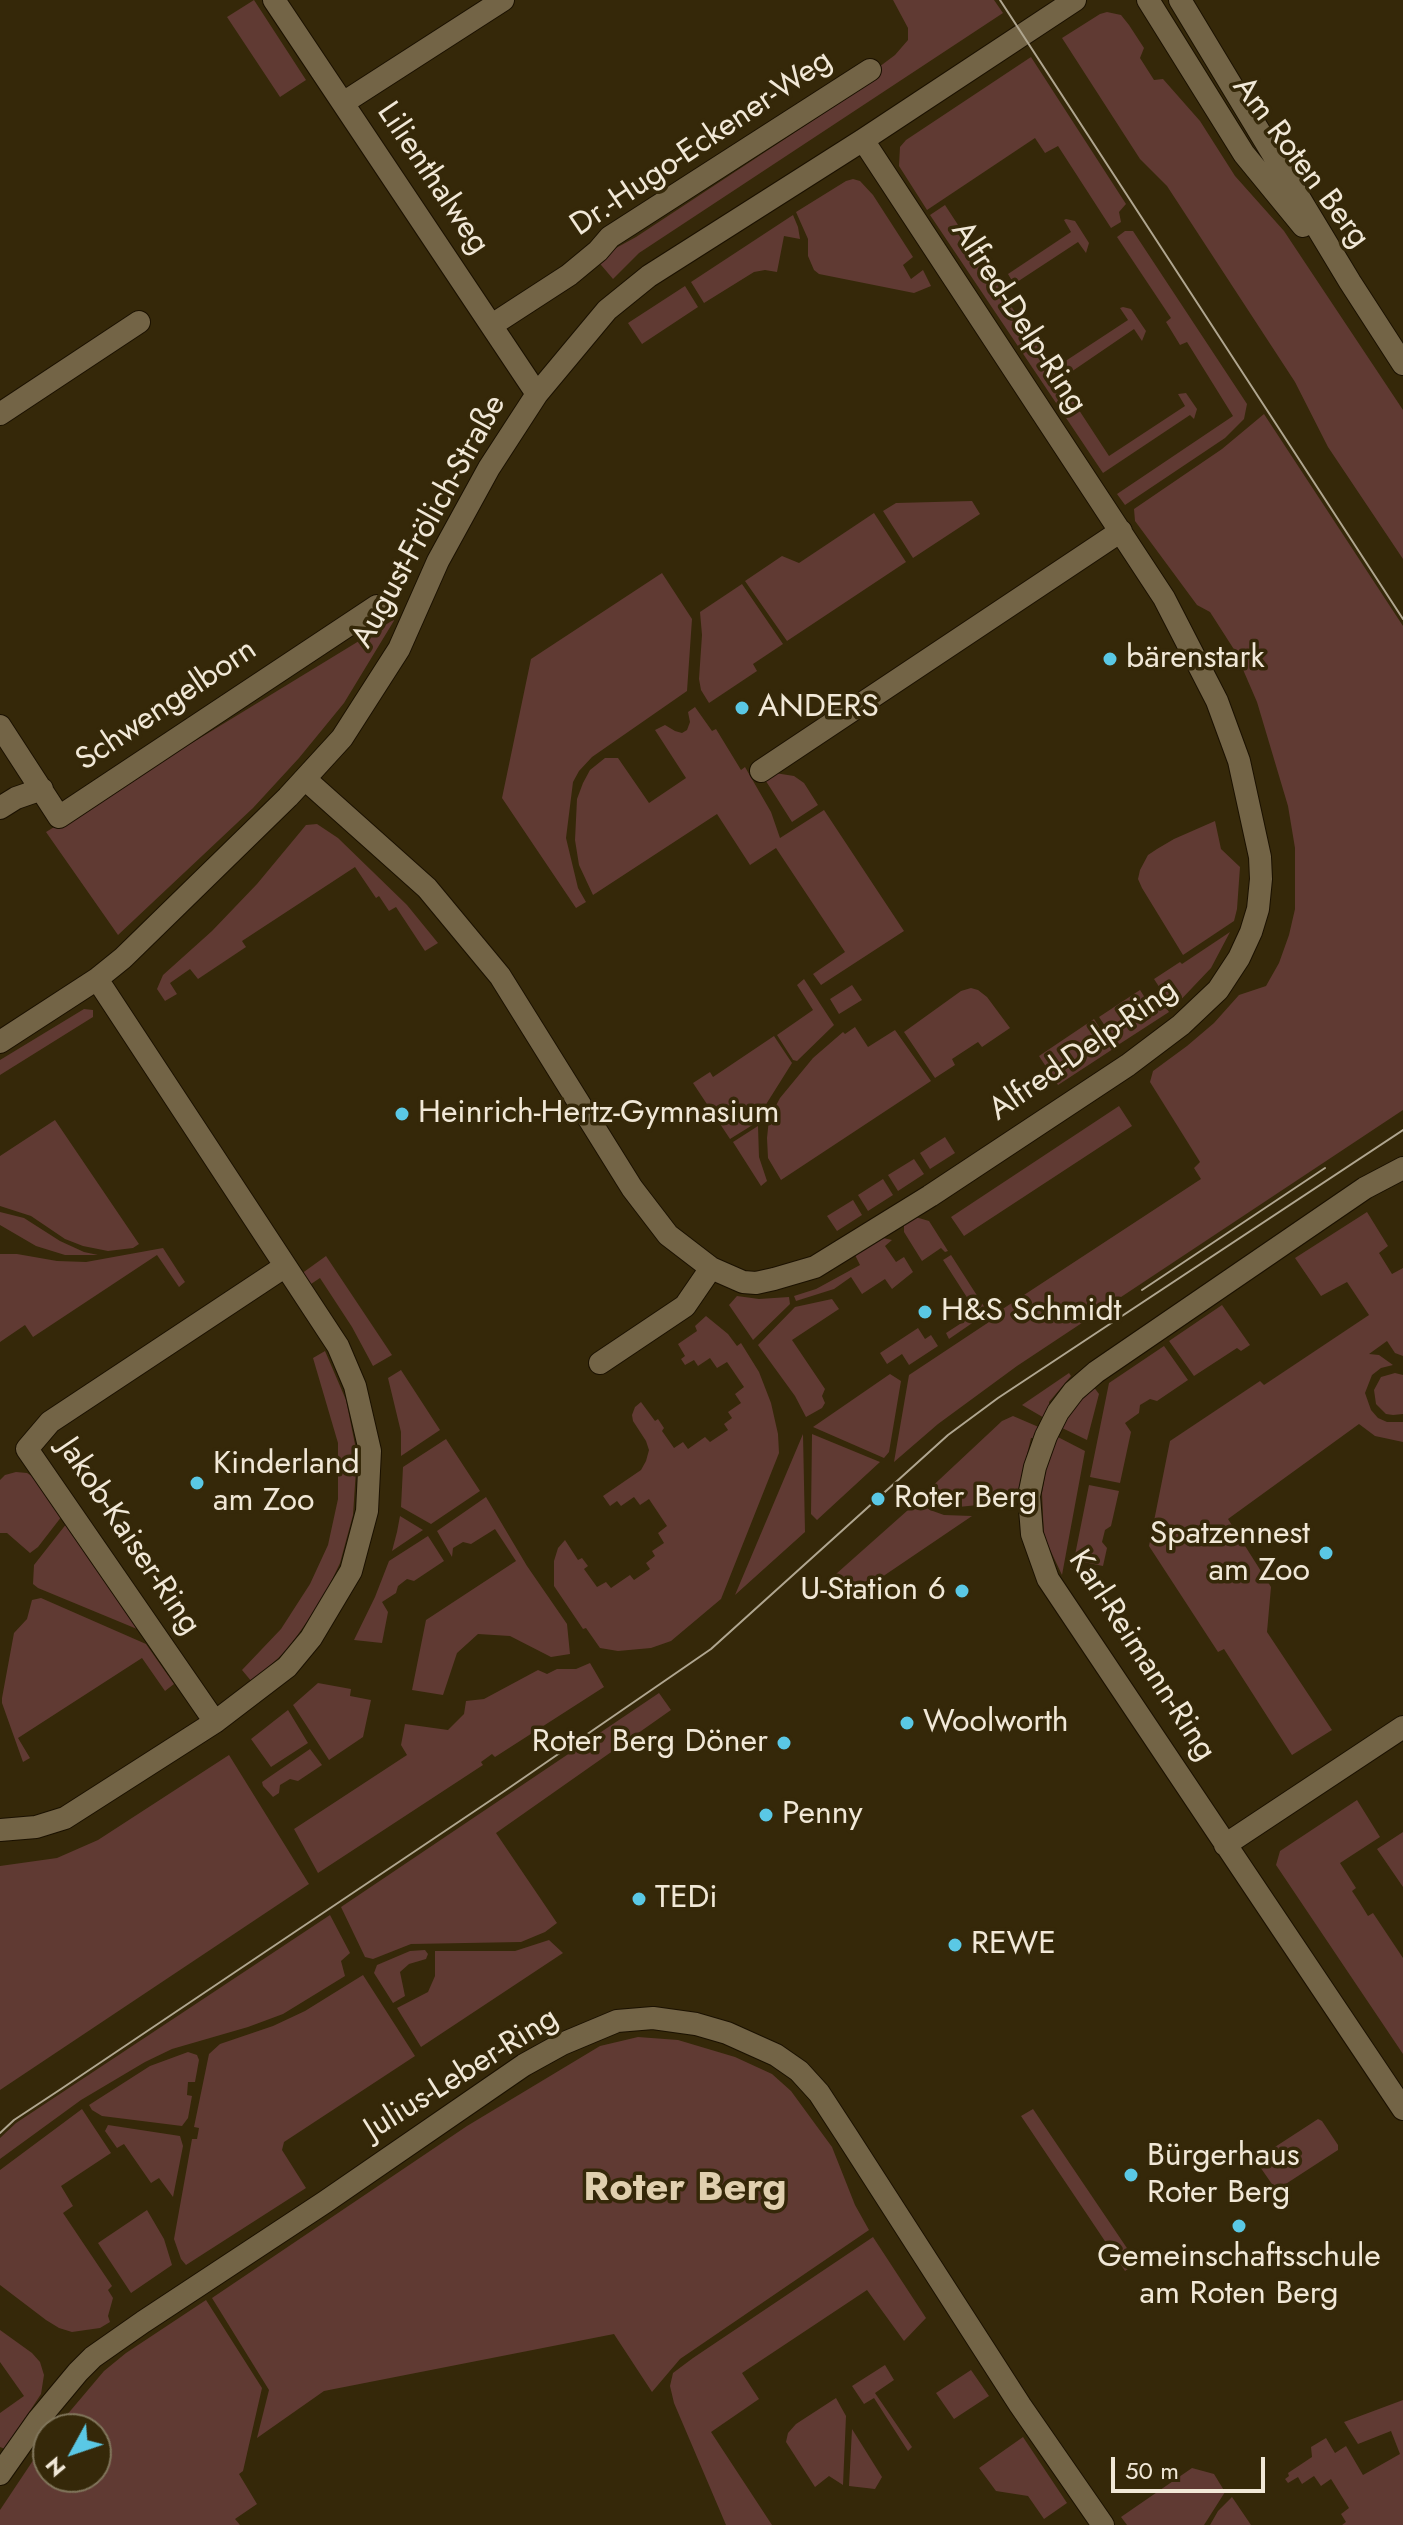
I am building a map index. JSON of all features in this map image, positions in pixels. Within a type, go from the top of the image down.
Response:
[{"type":"street","name":"Lilienthalweg","points":[[274,0],[537,394]]},
{"type":"street","points":[[343,103],[503,0]]},
{"type":"street","name":"August-Frölich-Straße","points":[[0,1042],[97,979],[123,958],[305,779],[342,738],[399,649],[445,548],[489,468],[537,394],[607,310],[649,276],[1075,0]]},
{"type":"street","name":"Am Roten Berg","points":[[1148,0],[1244,154],[1350,282]]},
{"type":"street","name":"Am Roten Berg","points":[[1180,0],[1403,364]]},
{"type":"street","name":"Dr.-Hugo-Eckener-Weg","points":[[492,325],[569,275],[610,237],[870,70]]},
{"type":"street","name":"Alfred-Delp-Ring","points":[[305,779],[427,888],[462,929],[500,976],[632,1188],[668,1235],[729,1278],[756,1283],[815,1267],[930,1196],[1128,1065],[1181,1025],[1218,990],[1239,958],[1251,932],[1258,909],[1260,857],[1239,761],[1217,701],[1164,598],[863,140]]},
{"type":"street","points":[[0,414],[139,322]]},
{"type":"street","points":[[761,771],[1121,531]]},
{"type":"street","name":"Schwengelborn","points":[[0,808],[16,798],[42,789],[59,817],[377,606]]},
{"type":"street","points":[[0,726],[42,789]]},
{"type":"street","points":[[0,1830],[36,1827],[65,1818],[215,1722],[287,1667],[311,1638],[351,1571],[367,1511],[370,1451],[355,1386],[338,1346],[97,979]]},
{"type":"street","name":"Karl-Reimann-Ring","points":[[1403,1168],[1365,1188],[1096,1372],[1074,1391],[1058,1412],[1046,1436],[1029,1496],[1032,1534],[1048,1579],[1403,2109]]},
{"type":"street","name":"Jakob-Kaiser-Ring","points":[[215,1722],[27,1449],[50,1422],[284,1267]]},
{"type":"street","points":[[600,1363],[685,1306],[711,1268]]},
{"type":"street","points":[[1225,1845],[1403,1727]]},
{"type":"street","name":"Julius-Leber-Ring","points":[[0,2474],[38,2420],[78,2372],[93,2357],[143,2322],[524,2065],[562,2044],[617,2021],[653,2018],[696,2024],[751,2042],[799,2071],[819,2093],[1020,2405],[1103,2525]]},
{"type":"shaded area","points":[[254,0],[306,80],[280,97],[227,17]]},
{"type":"shaded area","points":[[893,0],[994,0],[1003,13],[639,253],[613,279],[596,259],[636,237],[876,79],[875,70],[908,40],[908,28]]},
{"type":"shaded area","points":[[1107,12],[1121,15],[1144,48],[1140,58],[1154,80],[1163,79],[1200,121],[1235,176],[1284,231],[1403,410],[1403,559],[1328,447],[1295,382],[1167,186],[1140,159],[1062,38]]},
{"type":"shaded area","points":[[1031,57],[1126,204],[1119,212],[1121,222],[1111,228],[1058,146],[1045,153],[1035,138],[927,210],[899,166],[900,147],[906,140]]},
{"type":"shaded area","points":[[853,179],[860,181],[873,195],[913,257],[903,265],[911,279],[923,270],[931,286],[914,293],[819,274],[814,270],[808,256],[808,239],[796,212]]},
{"type":"shaded area","points":[[945,205],[1109,456],[1185,406],[1178,394],[1186,393],[1197,409],[1194,419],[1190,415],[1103,473],[930,215]]},
{"type":"shaded area","points":[[793,215],[800,239],[784,236],[777,272],[754,272],[704,303],[691,282]]},
{"type":"shaded area","points":[[1066,219],[1075,221],[1089,243],[1086,253],[1078,242],[1014,284],[1008,274],[1071,232]]},
{"type":"shaded area","points":[[1125,231],[1133,231],[1247,404],[1244,419],[1225,438],[1125,505],[1117,494],[1233,416],[1187,342],[1180,345],[1166,322],[1171,318],[1117,237]]},
{"type":"shaded area","points":[[685,286],[698,307],[642,344],[628,323]]},
{"type":"shaded area","points":[[1120,308],[1131,309],[1146,331],[1142,341],[1134,329],[1071,372],[1064,362],[1128,320]]},
{"type":"shaded area","points":[[1264,414],[1403,626],[1403,1110],[1017,1366],[938,1424],[894,1462],[909,1375],[989,1322],[998,1312],[1201,1179],[1194,1168],[1200,1162],[1150,1082],[1153,1071],[1214,1023],[1239,995],[1266,986],[1289,935],[1295,909],[1295,848],[1288,806],[1257,702],[1235,651],[1210,612],[1197,605],[1135,521],[1134,509],[1222,449]]},
{"type":"shaded area","points":[[972,501],[980,514],[913,558],[883,511],[896,503]]},
{"type":"shaded area","points":[[874,513],[906,562],[787,641],[745,581],[782,556],[799,563]]},
{"type":"shaded area","points":[[662,573],[692,619],[687,691],[592,757],[573,782],[566,838],[578,888],[586,902],[576,908],[502,798],[531,659]]},
{"type":"shaded area","points":[[742,584],[783,644],[753,664],[757,671],[709,703],[699,679],[700,612]]},
{"type":"shaded area","points":[[395,619],[344,703],[299,758],[253,808],[118,935],[46,832]]},
{"type":"shaded area","points":[[695,707],[712,731],[716,729],[741,770],[745,767],[771,812],[780,838],[824,810],[904,931],[821,985],[813,974],[845,952],[776,848],[750,865],[717,814],[593,895],[579,865],[575,840],[577,799],[590,770],[605,758],[618,758],[649,803],[686,778],[655,730],[665,725],[682,733],[690,722],[688,712]]},
{"type":"shaded area","points":[[775,773],[794,776],[804,783],[818,805],[792,822],[764,778]]},
{"type":"shaded area","points":[[1215,821],[1221,849],[1240,867],[1237,909],[1234,921],[1183,955],[1142,888],[1138,879],[1140,870],[1148,855],[1157,849]]},
{"type":"shaded area","points":[[317,824],[338,838],[407,905],[438,943],[425,951],[396,907],[389,911],[355,867],[242,941],[246,947],[198,979],[190,969],[170,983],[177,994],[165,1001],[157,989],[163,975],[212,931],[257,884],[306,825]]},
{"type":"shaded area","points":[[1230,932],[1211,968],[1173,1008],[1154,979]]},
{"type":"shaded area","points":[[804,979],[834,1025],[797,1061],[793,1060],[777,1035],[813,1010],[797,985]]},
{"type":"shaded area","points":[[852,985],[862,1000],[839,1014],[830,999]]},
{"type":"shaded area","points":[[971,988],[987,997],[1010,1028],[982,1047],[978,1042],[952,1059],[955,1065],[935,1078],[904,1032],[961,991]]},
{"type":"shaded area","points":[[1140,990],[1149,1004],[1159,997],[1169,1012],[1118,1045],[1099,1017]]},
{"type":"shaded area","points":[[84,1009],[93,1010],[93,1017],[0,1075],[0,1060]]},
{"type":"shaded area","points":[[1094,1019],[1113,1049],[1058,1085],[1039,1056]]},
{"type":"shaded area","points":[[855,1027],[868,1047],[895,1030],[931,1081],[781,1180],[768,1158],[769,1119],[780,1098],[813,1058],[843,1032],[845,1034]]},
{"type":"shaded area","points":[[774,1036],[792,1063],[759,1121],[730,1139],[693,1083],[710,1072],[713,1077]]},
{"type":"shaded area","points":[[1119,1106],[1132,1126],[964,1236],[951,1217]]},
{"type":"shaded area","points":[[55,1120],[139,1244],[133,1248],[108,1251],[83,1246],[65,1239],[31,1216],[0,1206],[0,1156]]},
{"type":"shaded area","points":[[758,1126],[759,1157],[767,1181],[761,1186],[733,1142]]},
{"type":"shaded area","points":[[945,1137],[955,1153],[930,1169],[920,1153]]},
{"type":"shaded area","points":[[914,1159],[924,1174],[898,1191],[888,1175]]},
{"type":"shaded area","points":[[883,1179],[893,1195],[868,1211],[858,1195]]},
{"type":"shaded area","points":[[853,1200],[862,1215],[837,1231],[827,1216]]},
{"type":"shaded area","points":[[0,1212],[24,1218],[60,1241],[98,1255],[65,1255],[36,1246],[0,1225]]},
{"type":"shaded area","points":[[1367,1212],[1388,1246],[1379,1253],[1392,1274],[1403,1268],[1403,1356],[1395,1353],[1387,1341],[1369,1354],[1379,1355],[1393,1365],[1381,1368],[1372,1375],[1365,1393],[1371,1410],[1378,1418],[1387,1422],[1403,1422],[1403,1442],[1375,1436],[1359,1424],[1228,1519],[1271,1587],[1267,1632],[1332,1730],[1292,1755],[1224,1649],[1218,1652],[1149,1546],[1170,1441],[1260,1381],[1264,1385],[1369,1315],[1347,1282],[1321,1296],[1295,1258]]},
{"type":"shaded area","points":[[912,1216],[929,1221],[948,1251],[941,1248],[922,1261],[904,1232],[904,1225]]},
{"type":"shaded area","points":[[879,1237],[892,1240],[885,1246],[896,1262],[904,1257],[913,1272],[892,1289],[885,1279],[862,1294],[851,1277],[834,1289],[796,1301],[794,1296],[816,1289],[860,1265],[854,1253]]},
{"type":"shaded area","points":[[163,1248],[185,1282],[179,1287],[157,1255],[33,1337],[25,1325],[0,1342],[0,1254],[86,1262]]},
{"type":"shaded area","points":[[951,1255],[985,1308],[981,1317],[949,1339],[946,1333],[977,1313],[943,1260]]},
{"type":"shaded area","points":[[326,1256],[392,1355],[373,1366],[320,1278],[308,1286],[301,1274]]},
{"type":"shaded area","points":[[737,1296],[759,1299],[789,1297],[790,1304],[753,1340],[729,1305]]},
{"type":"shaded area","points":[[832,1299],[839,1309],[792,1340],[825,1389],[822,1408],[806,1417],[795,1396],[758,1345],[795,1307]]},
{"type":"shaded area","points":[[1222,1305],[1250,1345],[1241,1351],[1237,1348],[1194,1376],[1169,1341]]},
{"type":"shaded area","points":[[706,1316],[737,1346],[741,1343],[759,1372],[771,1403],[779,1453],[721,1599],[671,1641],[651,1648],[618,1651],[600,1648],[554,1586],[554,1561],[558,1548],[565,1540],[578,1560],[582,1558],[588,1566],[584,1569],[597,1587],[606,1582],[611,1588],[630,1575],[634,1580],[650,1569],[646,1563],[655,1556],[652,1551],[664,1543],[658,1533],[667,1526],[649,1499],[640,1505],[634,1497],[621,1506],[617,1501],[610,1506],[603,1496],[641,1470],[646,1461],[649,1450],[632,1415],[641,1402],[655,1421],[658,1419],[674,1448],[683,1442],[688,1449],[705,1437],[710,1442],[728,1430],[724,1424],[732,1418],[728,1412],[741,1403],[735,1394],[744,1387],[727,1362],[717,1368],[710,1358],[698,1366],[694,1360],[685,1365],[681,1359],[685,1356],[678,1344],[697,1331],[695,1326]]},
{"type":"shaded area","points":[[918,1328],[925,1339],[931,1335],[938,1346],[909,1365],[902,1354],[887,1364],[880,1353]]},
{"type":"shaded area","points":[[1164,1346],[1188,1380],[1157,1401],[1150,1399],[1140,1405],[1139,1413],[1125,1423],[1131,1432],[1120,1483],[1090,1477],[1109,1383]]},
{"type":"shaded area","points":[[325,1351],[346,1400],[357,1454],[353,1515],[340,1563],[323,1599],[287,1650],[252,1682],[242,1670],[281,1629],[310,1584],[328,1545],[338,1499],[338,1443],[313,1358]]},
{"type":"shaded area","points":[[401,1370],[440,1430],[401,1456],[401,1432],[388,1378]]},
{"type":"shaded area","points":[[1069,1373],[1071,1376],[1049,1402],[1046,1419],[1022,1405]]},
{"type":"shaded area","points":[[1395,1373],[1403,1375],[1403,1414],[1393,1415],[1386,1414],[1376,1404],[1374,1390],[1381,1377]]},
{"type":"shaded area","points":[[890,1374],[901,1381],[889,1452],[884,1458],[813,1427]]},
{"type":"shaded area","points":[[1093,1386],[1099,1394],[1087,1440],[1058,1426]]},
{"type":"shaded area","points":[[1013,1416],[1041,1428],[1038,1438],[1031,1438],[1016,1501],[949,1508],[929,1501],[924,1494],[1002,1421]]},
{"type":"shaded area","points":[[803,1434],[805,1532],[735,1595]]},
{"type":"shaded area","points":[[812,1434],[880,1462],[817,1520],[811,1514]]},
{"type":"shaded area","points":[[1052,1434],[1085,1451],[1062,1575],[1044,1537],[1042,1493]]},
{"type":"shaded area","points":[[446,1439],[480,1491],[431,1524],[401,1507],[403,1467]]},
{"type":"shaded area","points":[[16,1472],[27,1473],[38,1480],[62,1516],[30,1553],[7,1533],[0,1533],[0,1480]]},
{"type":"shaded area","points":[[1089,1485],[1119,1491],[1111,1526],[1105,1530],[1102,1542],[1107,1548],[1103,1566],[1074,1560]]},
{"type":"shaded area","points":[[486,1497],[527,1566],[567,1624],[570,1654],[551,1657],[510,1636],[478,1634],[457,1653],[443,1695],[412,1690],[426,1620],[516,1561],[495,1529],[471,1544],[463,1542],[453,1548],[452,1557],[437,1531]]},
{"type":"shaded area","points":[[917,1502],[944,1515],[972,1516],[851,1598],[836,1574]]},
{"type":"shaded area","points":[[400,1516],[423,1530],[392,1551],[397,1532]]},
{"type":"shaded area","points":[[67,1523],[137,1629],[33,1584],[34,1565]]},
{"type":"shaded area","points":[[428,1536],[444,1561],[414,1581],[407,1579],[398,1586],[396,1593],[382,1602],[388,1612],[382,1643],[354,1640],[389,1561]]},
{"type":"shaded area","points":[[41,1598],[146,1644],[174,1684],[165,1691],[142,1658],[18,1738],[30,1758],[23,1762],[2,1698],[14,1633],[27,1619],[32,1600]]},
{"type":"shaded area","points":[[590,1663],[604,1687],[495,1757],[492,1754],[481,1762],[483,1765],[318,1873],[294,1829],[407,1755],[401,1745],[405,1724],[448,1730],[464,1714],[466,1701],[484,1699],[538,1670],[547,1674]]},
{"type":"shaded area","points":[[318,1683],[351,1689],[350,1696],[371,1700],[363,1737],[329,1760],[293,1705]]},
{"type":"shaded area","points":[[659,1693],[671,1710],[496,1833],[557,1923],[521,1942],[411,1944],[373,1959],[365,1957],[341,1907]]},
{"type":"shaded area","points":[[288,1710],[308,1743],[271,1767],[251,1739]]},
{"type":"shaded area","points":[[310,1749],[322,1765],[298,1781],[290,1779],[280,1785],[279,1793],[273,1797],[262,1782]]},
{"type":"shaded area","points":[[229,1755],[309,1884],[0,2090],[0,1866],[57,1858],[98,1840]]},
{"type":"shaded area","points":[[1357,1800],[1380,1837],[1340,1863],[1356,1888],[1352,1891],[1368,1916],[1373,1913],[1403,1958],[1403,2054],[1276,1865],[1280,1851]]},
{"type":"shaded area","points":[[1403,1832],[1403,1887],[1377,1849]]},
{"type":"shaded area","points":[[330,1915],[350,1953],[341,1961],[345,1976],[283,2014],[172,2049],[145,2062],[81,2100],[0,2159],[0,2138],[16,2123]]},
{"type":"shaded area","points":[[549,1940],[563,1953],[421,2047],[397,2008],[428,1992],[435,1976],[435,1951],[515,1951]]},
{"type":"shaded area","points":[[425,1950],[428,1954],[426,1959],[409,1964],[400,1972],[405,1996],[393,2003],[374,1973],[377,1965],[410,1951]]},
{"type":"shaded area","points":[[363,1975],[415,2056],[284,2142],[282,2150],[306,2188],[186,2265],[174,2239],[192,2139],[197,2139],[199,2128],[194,2127],[209,2054],[220,2044],[273,2026],[305,2011]]},
{"type":"shaded area","points":[[638,2037],[678,2040],[735,2057],[772,2074],[791,2091],[832,2147],[855,2205],[869,2230],[680,2359],[652,2392],[614,2334],[324,2391],[257,2438],[269,2390],[212,2298],[467,2126],[600,2046]]},
{"type":"shaded area","points":[[188,2052],[197,2055],[199,2060],[195,2082],[188,2082],[187,2095],[192,2096],[188,2118],[182,2126],[102,2116],[89,2105],[150,2066]]},
{"type":"shaded area","points":[[82,2109],[111,2153],[61,2186],[73,2206],[63,2213],[112,2286],[108,2290],[113,2298],[108,2316],[110,2322],[100,2328],[72,2332],[46,2320],[0,2285],[0,2170]]},
{"type":"shaded area","points":[[1033,2109],[1137,2263],[1125,2271],[1021,2116]]},
{"type":"shaded area","points":[[1318,2119],[1338,2145],[1338,2150],[1278,2189],[1274,2187],[1258,2164],[1258,2158]]},
{"type":"shaded area","points":[[108,2125],[180,2136],[183,2146],[173,2197],[159,2178],[151,2183],[124,2144],[117,2148],[105,2131]]},
{"type":"shaded area","points":[[147,2210],[164,2239],[172,2265],[131,2293],[98,2243]]},
{"type":"shaded area","points":[[873,2237],[926,2318],[904,2341],[867,2290],[742,2373],[759,2399],[711,2432],[772,2525],[726,2525],[674,2403],[670,2386],[673,2373]]},
{"type":"shaded area","points":[[206,2300],[262,2388],[243,2471],[239,2474],[257,2504],[235,2519],[240,2525],[0,2525],[0,2510],[32,2462],[32,2493],[112,2493],[112,2413],[69,2413],[104,2371]]},
{"type":"shaded area","points":[[0,2330],[32,2353],[40,2362],[44,2375],[41,2394],[5,2449],[0,2447],[0,2413],[24,2396],[0,2362]]},
{"type":"shaded area","points":[[885,2365],[894,2380],[875,2393],[912,2447],[908,2451],[874,2398],[864,2404],[852,2386]]},
{"type":"shaded area","points":[[971,2370],[989,2396],[954,2419],[936,2393]]},
{"type":"shaded area","points":[[836,2398],[846,2416],[843,2485],[829,2476],[815,2487],[786,2442],[788,2433],[796,2424]]},
{"type":"shaded area","points":[[1403,2400],[1403,2525],[1342,2525],[1346,2522],[1341,2514],[1349,2508],[1331,2479],[1321,2486],[1314,2476],[1302,2484],[1298,2477],[1288,2483],[1285,2479],[1288,2473],[1312,2457],[1311,2447],[1326,2438],[1335,2453],[1346,2446],[1363,2475],[1400,2454],[1391,2431],[1358,2444],[1344,2422]]},
{"type":"shaded area","points":[[852,2429],[882,2477],[875,2489],[849,2486]]},
{"type":"shaded area","points":[[1023,2437],[1067,2503],[1044,2519],[1028,2496],[996,2491],[979,2468]]},
{"type":"shaded area","points":[[1192,2468],[1214,2474],[1225,2492],[1204,2525],[1127,2525],[1121,2517]]},
{"type":"shaded area","points":[[1232,2497],[1251,2525],[1210,2525],[1218,2511]]},
{"type":"tram line","points":[[1000,0],[1403,619]]},
{"type":"tram line","points":[[0,2133],[14,2120],[711,1649],[948,1435],[998,1398],[1403,1130]]},
{"type":"tram line","points":[[1142,1290],[1325,1168]]},
{"type":"place","name":"bärenstark","points":[[1110,659]]},
{"type":"place","name":"ANDERS","points":[[742,708]]},
{"type":"place","name":"Heinrich-Hertz-Gymnasium","points":[[402,1114]]},
{"type":"place","name":"H&S Schmidt","points":[[925,1312]]},
{"type":"place","name":"Kinderland am Zoo","points":[[197,1483]]},
{"type":"place","name":"Roter Berg","points":[[878,1499]]},
{"type":"place","name":"Spatzennest am Zoo","points":[[1326,1553]]},
{"type":"place","name":"U-Station 6","points":[[962,1591]]},
{"type":"place","name":"Woolworth","points":[[907,1723]]},
{"type":"place","name":"Roter Berg Döner","points":[[784,1743]]},
{"type":"place","name":"Penny","points":[[766,1815]]},
{"type":"place","name":"TEDi","points":[[639,1899]]},
{"type":"place","name":"REWE","points":[[955,1945]]},
{"type":"place","name":"Bürgerhaus Roter Berg","points":[[1131,2175]]},
{"type":"place","name":"Gemeinschaftsschule am Roten Berg","points":[[1239,2226]]},
{"type":"district","name":"Roter Berg","points":[[685,2190]]}]
